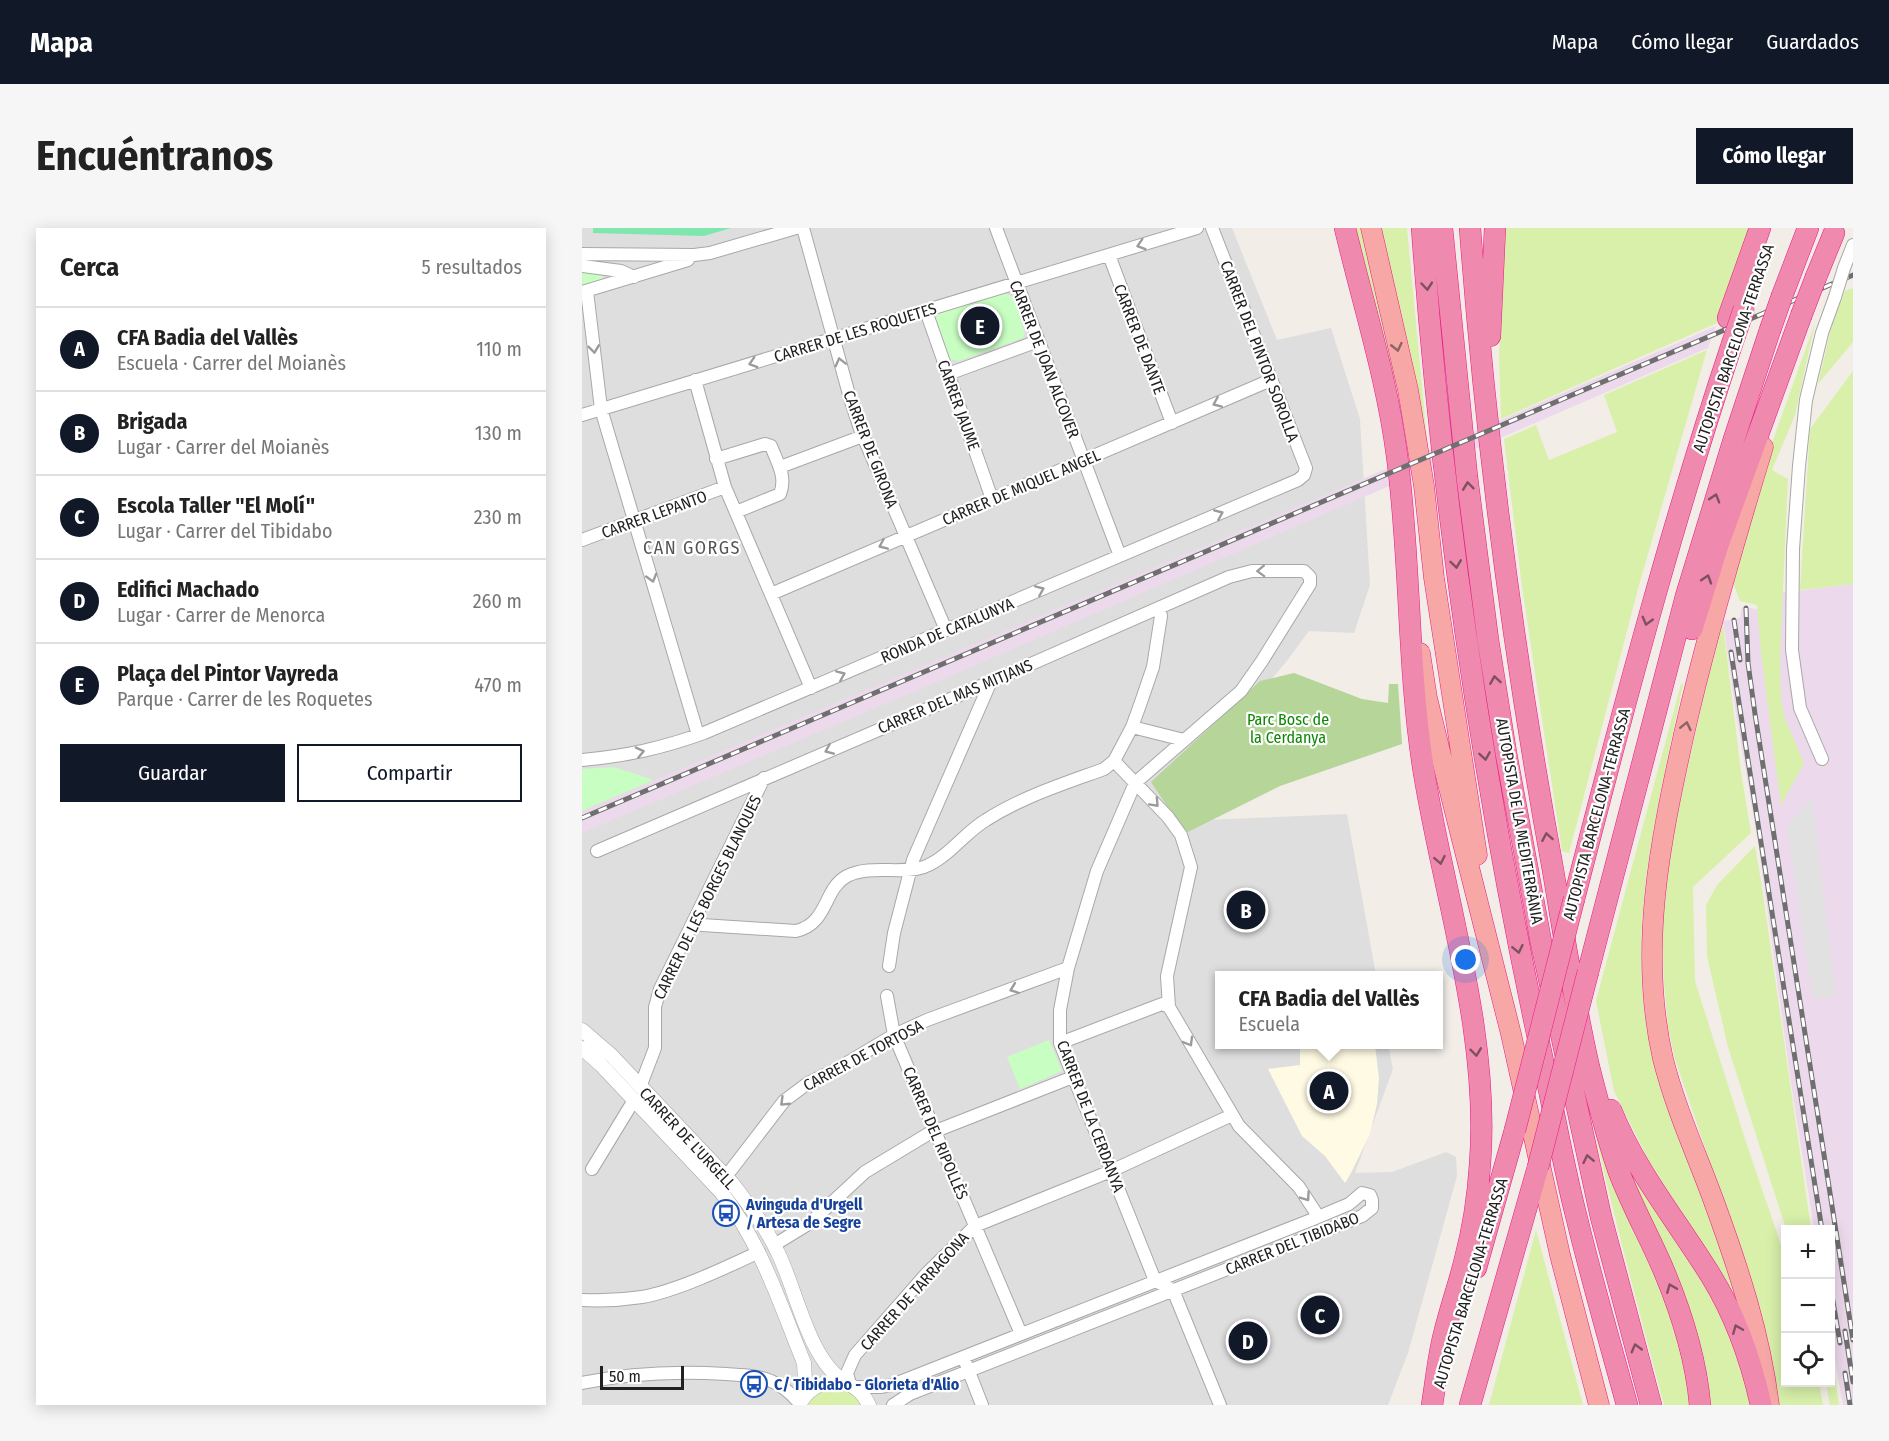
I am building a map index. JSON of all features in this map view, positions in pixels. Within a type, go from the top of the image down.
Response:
[{"type":"highway","points":[[1345,228],[1389,407],[1410,551],[1419,645],[1427,698],[1489,954],[1511,1034]]},
{"type":"highway","points":[[1371,228],[1408,390],[1424,486],[1434,578],[1462,770],[1511,1034],[1560,1255],[1599,1405]]},
{"type":"highway","name":"AUTOPISTA DE LA MEDITERRÀNIA","points":[[1422,228],[1438,407],[1455,559],[1516,940],[1576,1218],[1627,1405]]},
{"type":"highway","name":"AUTOPISTA DE LA MEDITERRÀNIA","points":[[1442,228],[1470,499],[1488,640],[1508,764],[1542,942],[1598,1206],[1651,1405]]},
{"type":"highway","points":[[1470,228],[1487,420],[1506,582],[1526,716],[1565,897],[1596,1063],[1606,1098],[1636,1159],[1713,1278],[1727,1306],[1748,1356],[1761,1405]]},
{"type":"highway","points":[[1487,420],[1494,228]]},
{"type":"highway","points":[[1736,313],[1760,228]]},
{"type":"highway","name":"AUTOPISTA BARCELONA-TERRASSA","points":[[1433,1405],[1456,1337],[1515,1130],[1565,897],[1620,721],[1725,346],[1736,313],[1775,228]]},
{"type":"highway","name":"AUTOPISTA BARCELONA-TERRASSA","points":[[1470,1405],[1524,1214],[1683,608],[1734,439],[1770,330],[1808,228]]},
{"type":"highway","points":[[1598,936],[1621,878],[1677,677],[1718,545],[1835,231]]},
{"type":"highway","points":[[1770,1405],[1758,1337],[1744,1286],[1684,1123],[1664,1061],[1652,992],[1652,915],[1663,832],[1706,642],[1804,315]]},
{"type":"highway","points":[[1402,504],[1413,672],[1424,771],[1468,997],[1479,1072],[1481,1112],[1481,1163],[1475,1210],[1467,1255],[1444,1334],[1433,1405]]},
{"type":"highway","points":[[1565,897],[1576,1002],[1600,1111],[1619,1170],[1684,1323],[1695,1364],[1700,1405]]},
{"type":"street","points":[[698,735],[601,409],[584,292],[796,228]]},
{"type":"street","name":"CARRER DE GIRONA","points":[[803,228],[849,398],[946,630]]},
{"type":"street","name":"CARRER DE JOAN ALCOVER","points":[[996,228],[1120,556]]},
{"type":"street","name":"CARRER DE LES ROQUETES","points":[[582,415],[1197,228]]},
{"type":"street","name":"CARRER DEL PINTOR SOROLLA","points":[[1212,228],[1306,468],[1304,475]]},
{"type":"street","points":[[1822,759],[1800,708],[1792,650],[1793,549],[1806,400],[1822,333],[1853,244]]},
{"type":"street","points":[[582,254],[681,256],[710,253]]},
{"type":"street","name":"CARRER DE DANTE","points":[[1109,255],[1172,423]]},
{"type":"street","points":[[582,266],[621,271],[634,277]]},
{"type":"street","points":[[603,268],[610,273],[611,279],[607,286]]},
{"type":"street","name":"CARRER JAUME","points":[[926,311],[992,499]]},
{"type":"street","points":[[948,374],[1038,341]]},
{"type":"street","points":[[695,380],[725,488],[811,688]]},
{"type":"street","name":"CARRER DE MIQUEL ANGEL","points":[[771,594],[1271,380]]},
{"type":"street","points":[[780,466],[863,436]]},
{"type":"street","points":[[716,459],[765,444],[771,446],[780,466],[784,485],[780,494],[736,512]]},
{"type":"street","name":"RONDA DE CATALUNYA","points":[[582,760],[621,756],[667,746],[698,735],[1298,480],[1304,475]]},
{"type":"street","name":"CARRER LEPANTO","points":[[582,540],[725,488]]},
{"type":"street","name":"CARRER DEL MAS MITJANS","points":[[597,850],[1229,576],[1252,571],[1304,572],[1310,577],[1310,584]]},
{"type":"street","name":"CARRER DE LA CERDANYA","points":[[1220,1405],[1111,1171],[1060,1042],[1060,1010],[1068,968],[1097,871],[1135,783],[1241,691],[1262,662],[1310,584]]},
{"type":"street","points":[[694,922],[702,925],[796,930],[806,928],[819,917],[837,883],[847,876],[863,871],[922,867],[936,861],[983,822],[1015,803],[1104,769],[1114,761],[1132,727],[1153,667],[1161,616],[1159,608]]},
{"type":"street","points":[[889,966],[894,933],[913,860],[991,681]]},
{"type":"street","points":[[1132,727],[1184,740]]},
{"type":"street","points":[[1114,761],[1162,810],[1181,835],[1191,867],[1167,976],[1169,1007],[1239,1126],[1299,1187],[1318,1216]]},
{"type":"street","name":"CARRER DE LES BORGES BLANQUES","points":[[640,1087],[655,1048],[654,1014],[657,998],[764,778]]},
{"type":"street","name":"CARRER DE TORTOSA","points":[[723,1175],[731,1170],[784,1101],[808,1083],[835,1070],[894,1035],[927,1020],[1068,968]]},
{"type":"street","name":"CARRER DEL RIPOLLÈS","points":[[887,996],[894,1035],[1021,1334]]},
{"type":"street","points":[[1060,1042],[1162,1004],[1169,1007]]},
{"type":"street","name":"CARRER DE L'URGELL","points":[[582,1030],[611,1055],[749,1206],[774,1245],[819,1357],[837,1377],[850,1384],[866,1398],[869,1405]]},
{"type":"street","name":"CARRER DE L'URGELL","points":[[582,1048],[601,1065],[721,1192],[738,1214],[759,1252],[805,1368],[800,1404]]},
{"type":"street","points":[[774,1245],[810,1223],[865,1172],[928,1134],[1073,1077]]},
{"type":"street","points":[[592,1168],[634,1100]]},
{"type":"street","name":"CARRER DE TARRAGONA","points":[[850,1384],[847,1373],[855,1355],[927,1274],[975,1226],[1111,1171],[1232,1114]]},
{"type":"street","name":"CARRER DEL TIBIDABO","points":[[850,1384],[880,1387],[892,1385],[1021,1334],[1164,1286],[1362,1216],[1372,1208],[1370,1195],[1362,1193],[1349,1204],[1180,1271],[1164,1286],[910,1394],[893,1405]]},
{"type":"street","points":[[582,1300],[609,1301],[644,1297],[672,1289],[759,1252]]},
{"type":"street","points":[[1164,1286],[1174,1281],[1180,1271]]},
{"type":"street","points":[[963,1357],[982,1405]]},
{"type":"street","points":[[582,1383],[641,1374],[696,1372],[740,1375],[776,1383],[800,1404],[807,1393],[824,1382],[850,1384]]},
{"type":"shaded area","points":[[582,228],[1232,228],[1277,340],[1331,328],[1360,419],[1370,585],[1354,633],[1309,631],[1238,719],[1204,820],[1347,814],[1375,971],[1215,971],[1215,1049],[1389,1049],[1393,1069],[1355,1173],[1392,1172],[1446,1152],[1456,1157],[1457,1176],[1408,1353],[1388,1405],[582,1405]]},
{"type":"shaded area","points":[[1716,326],[1708,348],[582,833],[582,811],[1522,411]]},
{"type":"shaded area","points":[[1853,584],[1853,1405],[1843,1405],[1835,1359],[1835,1225],[1813,1225],[1791,1083],[1758,842],[1723,621],[1740,618],[1742,607],[1757,609],[1778,593]]},
{"type":"shaded area","points":[[1812,797],[1836,996],[1813,999],[1787,827]]},
{"type":"shaded area","points":[[1300,1049],[1375,1049],[1379,1078],[1377,1104],[1370,1134],[1345,1183],[1325,1156],[1302,1136],[1268,1069],[1300,1065]]},
{"type":"green space","points":[[593,228],[731,228],[704,236],[593,233]]},
{"type":"green space","points":[[1353,228],[1361,228],[1395,379],[1408,457],[1404,458]]},
{"type":"green space","points":[[1376,228],[1407,228],[1428,450]]},
{"type":"green space","points":[[1505,228],[1749,228],[1717,323],[1501,419],[1499,355]]},
{"type":"green space","points":[[582,271],[601,271],[603,278],[596,285],[582,289]]},
{"type":"green space","points":[[1853,288],[1853,342],[1818,384],[1832,325],[1845,291]]},
{"type":"green space","points":[[1004,293],[1013,297],[1025,333],[1023,338],[959,361],[950,359],[935,319],[940,312]]},
{"type":"green space","points":[[1815,323],[1795,415],[1772,470],[1788,479],[1780,656],[1781,699],[1785,719],[1804,763],[1781,805],[1757,605],[1740,601],[1734,585],[1734,574],[1773,440]]},
{"type":"green space","points":[[1707,350],[1639,585],[1569,853],[1562,851],[1522,587],[1504,439],[1536,425],[1549,460],[1617,432],[1604,395]]},
{"type":"green space","points":[[1853,371],[1853,584],[1800,590],[1810,429]]},
{"type":"green space","points":[[1722,616],[1741,772],[1751,833],[1693,887],[1695,981],[1781,1245],[1781,1387],[1820,1387],[1823,1405],[1777,1405],[1769,1344],[1675,1059],[1668,1027],[1662,930],[1672,836]]},
{"type":"green space","name":"Parc Bosc de la Cerdanya","points":[[1294,673],[1362,699],[1388,703],[1389,684],[1398,684],[1402,744],[1280,786],[1188,832],[1162,810],[1167,806],[1151,782],[1260,681]]},
{"type":"green space","points":[[1681,684],[1683,684],[1647,870],[1641,963],[1644,1010],[1659,1080],[1719,1236],[1735,1297],[1649,1161],[1614,1091],[1596,1001]]},
{"type":"green space","points":[[614,767],[654,780],[582,811],[582,769]]},
{"type":"green space","points":[[1755,846],[1810,1225],[1785,1225],[1728,1047],[1707,956],[1706,905],[1717,885]]},
{"type":"green space","points":[[1049,1040],[1062,1071],[1020,1089],[1007,1057]]},
{"type":"green space","points":[[1596,1115],[1675,1319],[1694,1405],[1664,1405],[1599,1152],[1591,1116]]},
{"type":"green space","points":[[1621,1145],[1732,1328],[1754,1405],[1710,1405],[1629,1174]]},
{"type":"green space","points":[[1536,1230],[1583,1405],[1489,1405]]},
{"type":"green space","points":[[1835,1378],[1839,1405],[1830,1405],[1827,1387],[1835,1387]]},
{"type":"green space","points":[[842,1388],[854,1395],[862,1405],[806,1405],[821,1391]]},
{"type":"railway","points":[[582,818],[1853,275]]},
{"type":"railway","points":[[1746,608],[1748,663],[1755,714],[1853,1340]]},
{"type":"railway","points":[[1734,620],[1740,660]]},
{"type":"railway","points":[[1731,652],[1821,1225]]},
{"type":"railway","points":[[1835,1314],[1840,1343]]},
{"type":"railway","points":[[1845,1331],[1853,1382]]},
{"type":"railway","points":[[1845,1373],[1850,1405]]},
{"type":"place","name":"Plaça del Pintor Vayreda","points":[[980,326]]},
{"type":"place","name":"Brigada","points":[[1246,910]]},
{"type":"place","name":"CFA Badia del Vallès","points":[[1329,1091]]},
{"type":"place","name":"Avinguda d'Urgell / Artesa de Segre","points":[[726,1213]]},
{"type":"place","name":"Escola Taller \"El Molí\"","points":[[1320,1315]]},
{"type":"place","name":"Edifici Machado","points":[[1248,1341]]},
{"type":"place","name":"C/ Tibidabo - Glorieta d'Alio","points":[[754,1384]]},
{"type":"district","name":"CAN GORGS","points":[[692,548]]}]
